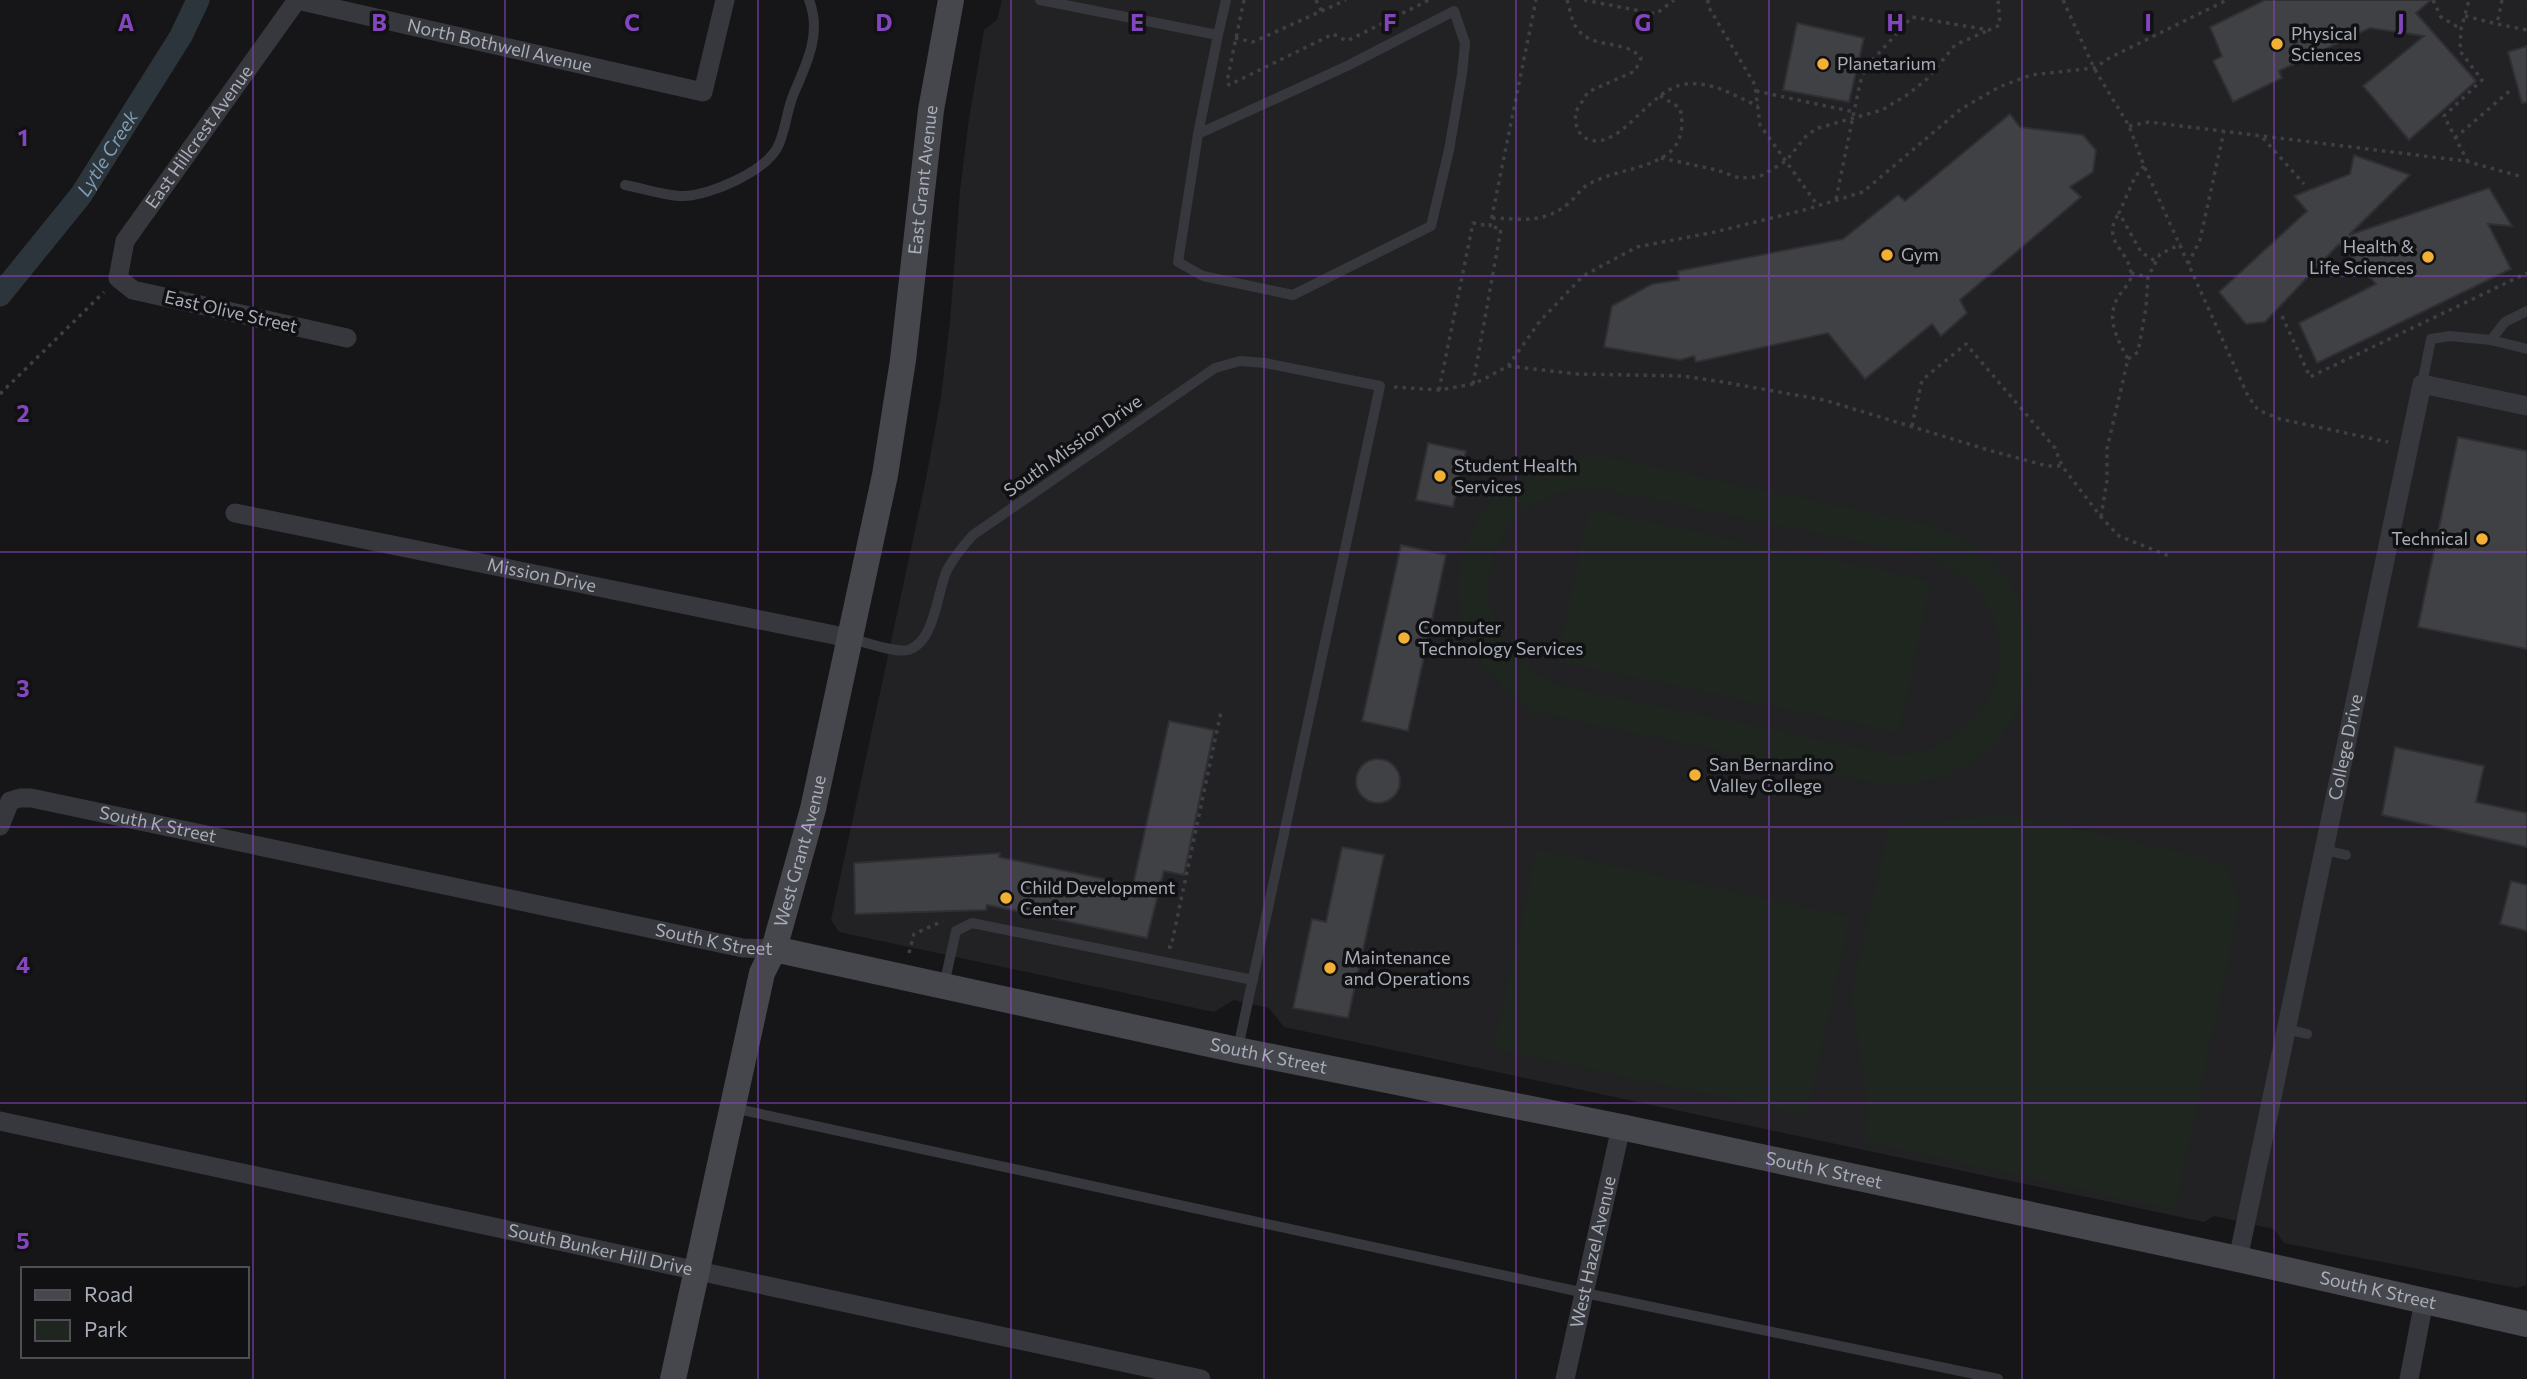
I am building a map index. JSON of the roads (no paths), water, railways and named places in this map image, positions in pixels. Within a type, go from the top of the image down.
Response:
[{"type":"street","name":"North Bothwell Avenue","points":[[297,0],[704,92],[724,0]]},
{"type":"street","name":"East Hillcrest Avenue","points":[[118,278],[125,241],[297,0]]},
{"type":"street","name":"East Grant Avenue","points":[[903,360],[931,110],[951,0]]},
{"type":"street","name":"East Olive Street","points":[[118,278],[132,290],[347,338]]},
{"type":"street","name":"West Grant Avenue","points":[[673,1379],[762,973],[774,948],[813,809],[885,475],[903,360]]},
{"type":"street","points":[[2422,384],[2527,406]]},
{"type":"street","name":"College Drive","points":[[2238,1259],[2422,384]]},
{"type":"street","name":"Mission Drive","points":[[235,513],[849,638]]},
{"type":"street","name":"South K Street","points":[[0,826],[10,801],[31,798],[743,948],[774,948],[1237,1049],[2238,1259],[2527,1324]]},
{"type":"street","name":"South Bunker Hill Drive","points":[[0,1121],[1201,1379]]},
{"type":"street","name":"West Hazel Avenue","points":[[1565,1379],[1621,1128]]},
{"type":"street","points":[[2409,1379],[2424,1301]]},
{"type":"lane","points":[[625,185],[682,196],[701,194],[752,172],[770,161],[779,145],[790,101],[810,57],[815,32],[809,0]]},
{"type":"lane","points":[[1040,0],[1218,35]]},
{"type":"lane","points":[[1198,134],[1347,66],[1454,11],[1465,43],[1462,74],[1449,150],[1431,226],[1293,295],[1203,276],[1178,262],[1198,134],[1226,0]]},
{"type":"lane","points":[[2527,311],[2505,322],[2491,340],[2527,349]]},
{"type":"lane","name":"College Drive","points":[[2422,384],[2431,339],[2450,336],[2491,340]]},
{"type":"lane","name":"South Mission Drive","points":[[849,638],[896,650],[907,650],[920,643],[934,616],[939,591],[948,569],[974,535],[1215,368],[1240,361],[1265,363],[1380,386],[1253,980]]},
{"type":"lane","points":[[2325,850],[2346,855]]},
{"type":"lane","points":[[944,986],[956,931],[972,923],[1253,980],[1237,1049]]},
{"type":"lane","points":[[2287,1029],[2307,1034]]},
{"type":"lane","points":[[732,1108],[1585,1293],[1998,1379]]},
{"type":"waterway","name":"Lytle Creek","points":[[0,295],[81,195],[181,36],[198,0]]},
{"type":"place","name":"Physical Sciences","points":[[2277,44]]},
{"type":"place","name":"Planetarium","points":[[1823,64]]},
{"type":"place","name":"Gym","points":[[1887,255]]},
{"type":"place","name":"Health & Life Sciences","points":[[2428,257]]},
{"type":"place","name":"Student Health Services","points":[[1440,476]]},
{"type":"place","name":"Technical","points":[[2482,539]]},
{"type":"place","name":"Computer Technology Services","points":[[1404,638]]},
{"type":"place","name":"San Bernardino Valley College","points":[[1695,775]]},
{"type":"place","name":"Child Development Center","points":[[1006,898]]},
{"type":"place","name":"Maintenance and Operations","points":[[1330,968]]}]
